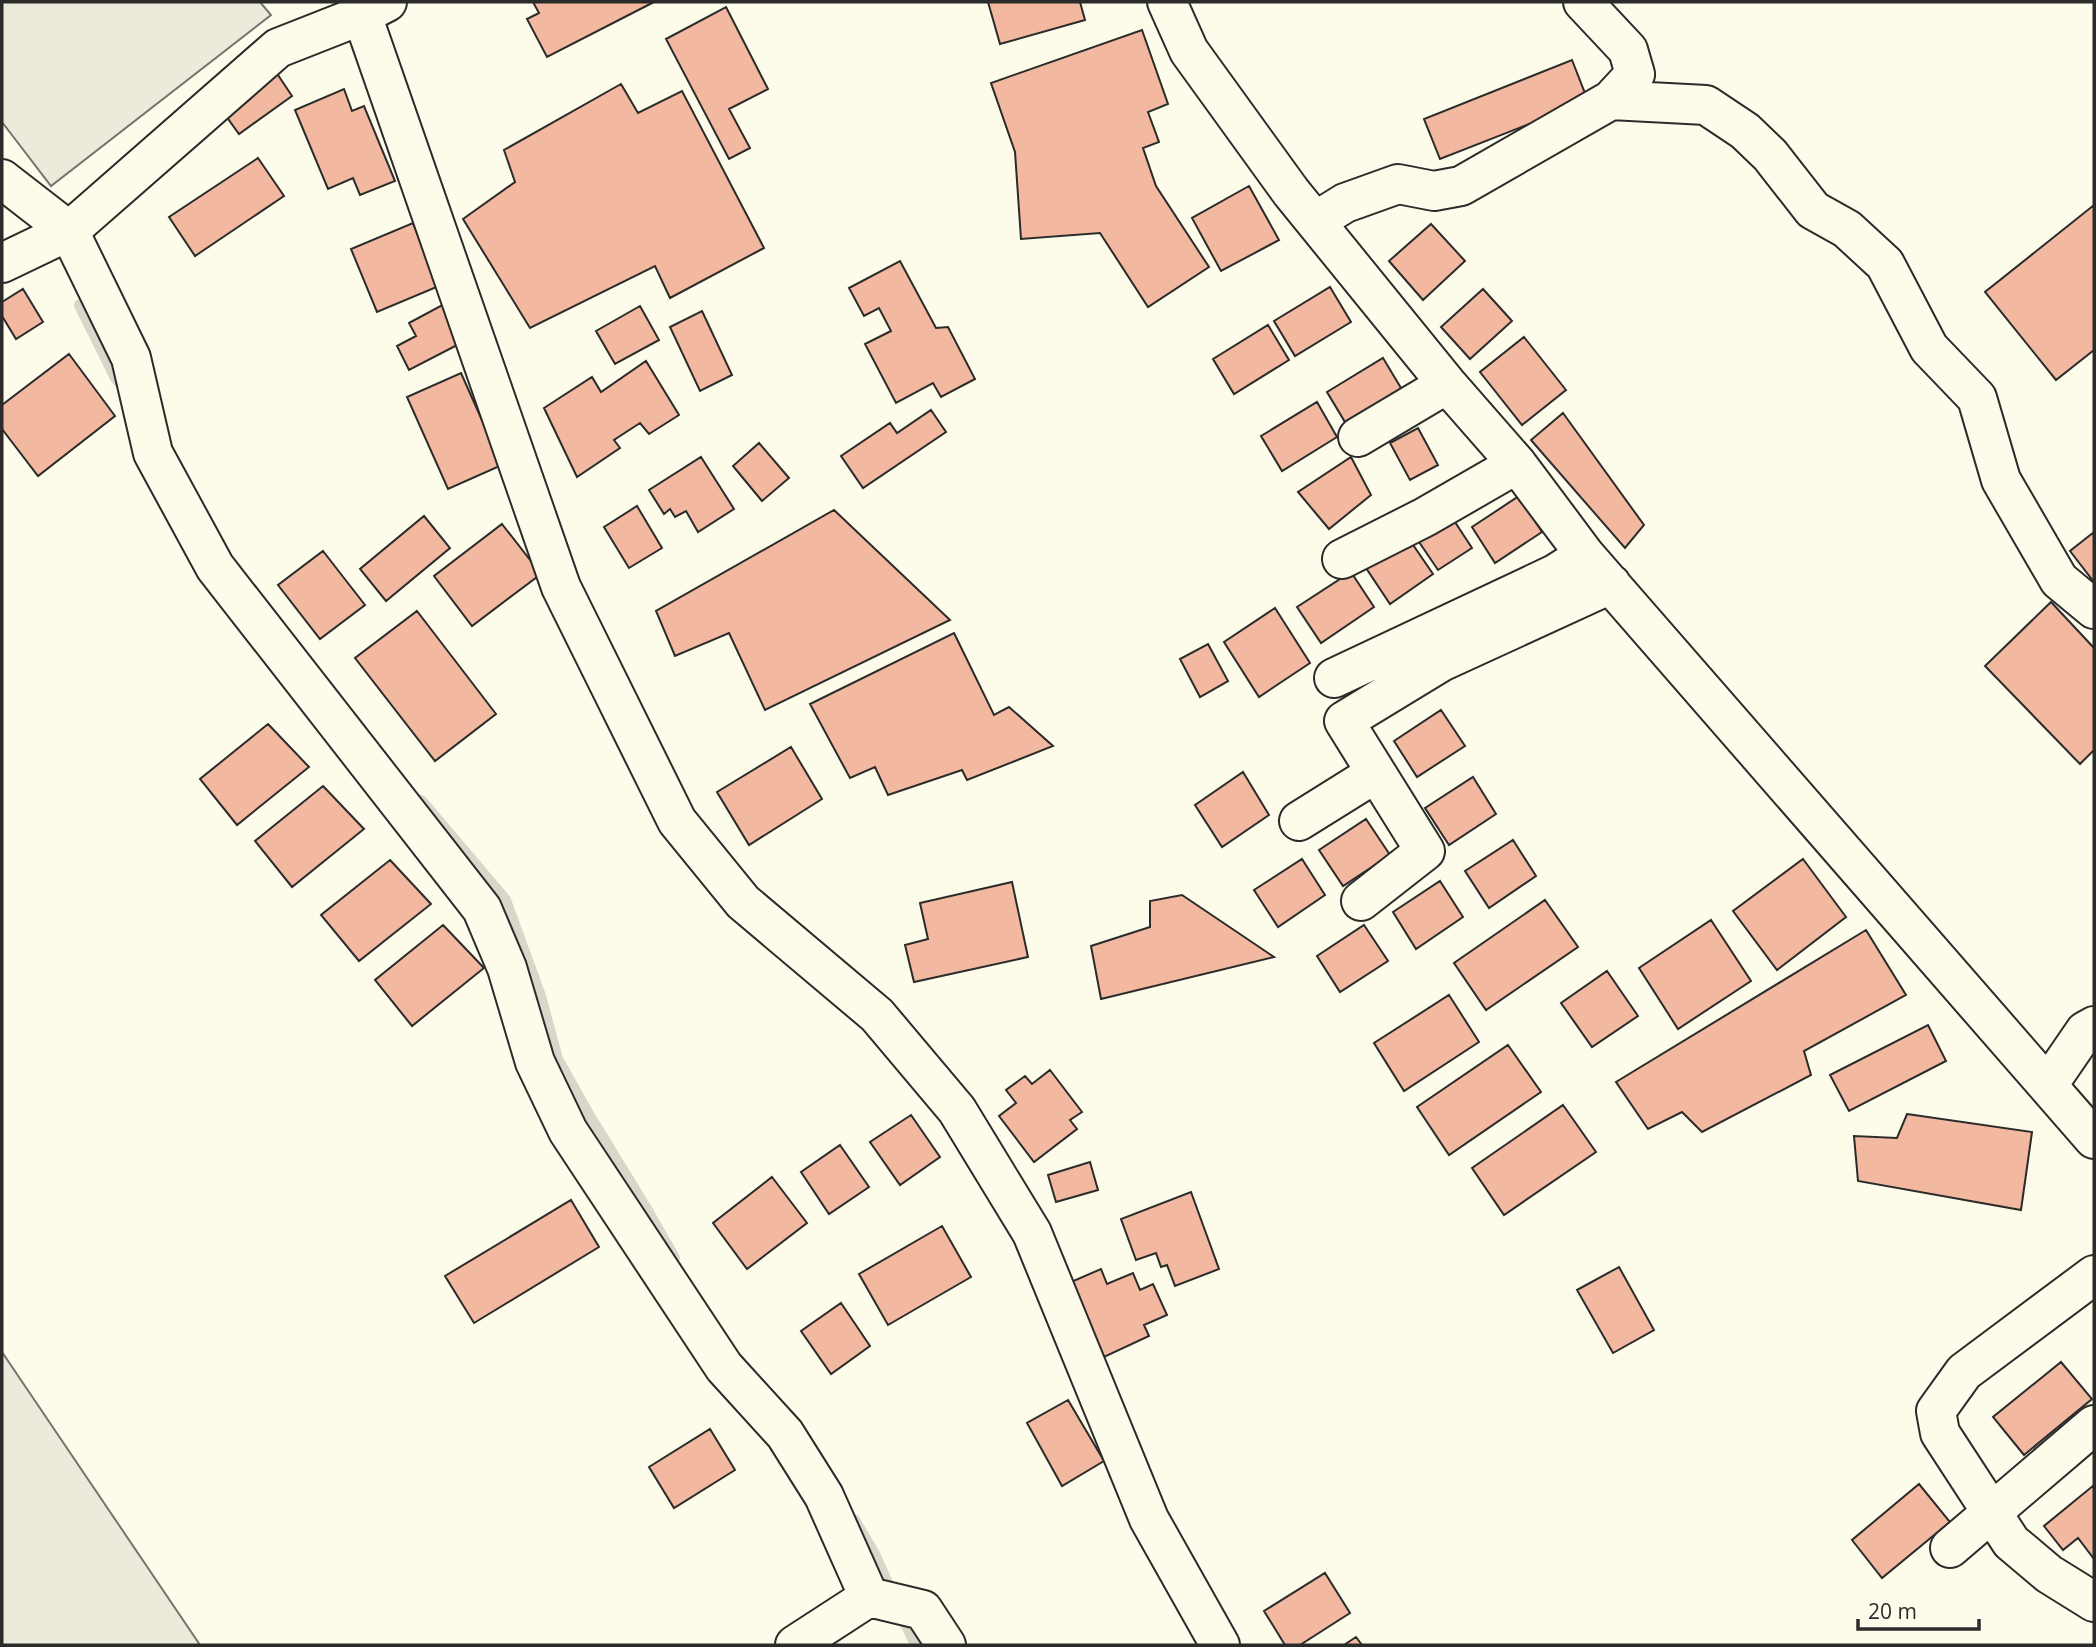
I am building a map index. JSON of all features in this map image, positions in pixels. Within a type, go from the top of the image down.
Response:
[{"type":"street","points":[[1167,2],[1189,51],[1291,192],[1447,384],[1517,464],[1585,555],[2094,1139]]},
{"type":"street","points":[[1316,221],[1345,203],[1398,184],[1434,191],[1461,186],[1611,100],[1635,74],[1632,62],[1628,50],[1583,2]]},
{"type":"street","points":[[2,263],[69,231],[278,48],[374,8],[561,587],[677,821],[743,902],[877,1015],[957,1110],[1032,1233],[1149,1520],[1220,1645]]},
{"type":"street","points":[[1611,100],[1706,105],[1745,131],[1770,155],[1814,210],[1847,229],[1885,264],[1929,348],[1977,398],[2001,480],[2059,580],[2094,609]]},
{"type":"street","points":[[2,179],[69,231],[131,358],[153,453],[215,567],[482,909],[506,968],[535,1062],[568,1131],[724,1367],[785,1434],[824,1496],[869,1597]]},
{"type":"street","points":[[1358,437],[1447,384]]},
{"type":"street","points":[[1342,559],[1425,517],[1517,464]]},
{"type":"street","points":[[1334,678],[1555,574],[1585,555]]},
{"type":"street","points":[[1361,901],[1424,851],[1344,721],[1441,662],[1611,584]]},
{"type":"street","points":[[1299,821],[1376,773]]},
{"type":"street","points":[[2048,1085],[2085,1031],[2094,1026]]},
{"type":"street","points":[[2094,1275],[1964,1372],[1936,1411],[1940,1433],[2011,1542],[2049,1574],[2094,1602]]},
{"type":"street","points":[[1950,1548],[2094,1425]]},
{"type":"street","points":[[795,1645],[869,1597],[923,1610],[946,1645]]},
{"type":"shaded area","points":[[2,2],[260,2],[271,15],[51,186],[2,122]]},
{"type":"shaded area","points":[[2,1352],[200,1645],[2,1645]]},
{"type":"building","points":[[533,2],[654,2],[547,57],[527,19],[539,13]]},
{"type":"building","points":[[988,2],[1080,2],[1085,20],[1000,44]]},
{"type":"building","points":[[726,7],[768,89],[729,109],[750,148],[729,159],[666,39]]},
{"type":"building","points":[[1142,30],[1168,104],[1148,112],[1159,142],[1143,148],[1156,186],[1209,267],[1148,307],[1100,233],[1021,239],[1015,152],[991,83]]},
{"type":"building","points":[[1572,60],[1588,101],[1440,159],[1424,119]]},
{"type":"building","points":[[276,72],[292,96],[239,134],[221,109]]},
{"type":"building","points":[[621,84],[638,113],[682,91],[764,248],[670,298],[655,266],[530,328],[463,219],[515,182],[504,150]]},
{"type":"building","points":[[344,89],[352,111],[364,106],[395,181],[360,195],[353,178],[328,189],[295,110]]},
{"type":"building","points":[[258,158],[284,196],[195,256],[169,217]]},
{"type":"building","points":[[1249,186],[1279,240],[1221,271],[1192,218]]},
{"type":"building","points":[[2094,205],[2094,350],[2056,380],[1985,292]]},
{"type":"building","points":[[413,223],[439,286],[377,312],[351,249]]},
{"type":"building","points":[[1431,224],[1465,261],[1423,300],[1389,261]]},
{"type":"building","points":[[900,261],[936,328],[948,327],[975,379],[941,397],[933,383],[896,403],[865,344],[891,331],[879,308],[864,316],[849,288]]},
{"type":"building","points":[[1330,287],[1351,322],[1295,356],[1274,321]]},
{"type":"building","points":[[23,289],[43,322],[16,339],[2,316],[2,302]]},
{"type":"building","points":[[1483,289],[1512,321],[1470,359],[1441,327]]},
{"type":"building","points":[[446,303],[465,341],[409,370],[397,346],[416,336],[409,323]]},
{"type":"building","points":[[640,306],[659,340],[615,364],[596,331]]},
{"type":"building","points":[[702,311],[732,375],[700,391],[670,327]]},
{"type":"building","points":[[1268,325],[1289,360],[1234,394],[1213,359]]},
{"type":"building","points":[[1524,337],[1566,390],[1522,425],[1480,372]]},
{"type":"building","points":[[69,354],[115,416],[38,476],[2,429],[2,405]]},
{"type":"building","points":[[1383,358],[1404,393],[1348,427],[1327,392]]},
{"type":"building","points":[[646,361],[679,415],[649,434],[640,423],[614,440],[620,448],[577,477],[544,408],[592,377],[601,392]]},
{"type":"building","points":[[461,373],[502,465],[448,489],[407,397]]},
{"type":"building","points":[[1317,402],[1337,437],[1282,471],[1261,436]]},
{"type":"building","points":[[931,410],[946,432],[863,488],[841,456],[890,423],[897,433]]},
{"type":"building","points":[[1563,413],[1644,525],[1625,548],[1531,440]]},
{"type":"building","points":[[1418,428],[1438,465],[1410,480],[1390,443]]},
{"type":"building","points":[[759,443],[789,478],[762,501],[733,466]]},
{"type":"building","points":[[701,457],[734,509],[698,532],[686,511],[675,517],[670,509],[664,514],[649,490]]},
{"type":"building","points":[[1351,457],[1371,495],[1329,529],[1298,492]]},
{"type":"building","points":[[1519,496],[1542,532],[1495,563],[1472,527]]},
{"type":"building","points":[[637,506],[662,548],[629,568],[604,527]]},
{"type":"building","points":[[834,510],[950,620],[765,710],[729,633],[675,656],[656,611]]},
{"type":"building","points":[[1449,513],[1472,548],[1438,570],[1415,536]]},
{"type":"building","points":[[424,516],[450,548],[386,601],[360,569]]},
{"type":"building","points":[[502,524],[541,574],[472,626],[434,576]]},
{"type":"building","points":[[2094,532],[2094,582],[2070,551]]},
{"type":"building","points":[[1409,539],[1433,574],[1390,604],[1366,568]]},
{"type":"building","points":[[323,551],[365,605],[320,639],[278,585]]},
{"type":"building","points":[[1351,572],[1374,607],[1321,643],[1297,607]]},
{"type":"building","points":[[2051,602],[2094,648],[2094,750],[2080,764],[1985,666]]},
{"type":"building","points":[[1275,608],[1310,663],[1259,697],[1224,642]]},
{"type":"building","points":[[417,611],[496,714],[435,761],[355,658]]},
{"type":"building","points":[[954,633],[994,715],[1009,707],[1053,746],[967,780],[962,770],[888,795],[875,767],[850,778],[810,704]]},
{"type":"building","points":[[1208,644],[1228,681],[1200,697],[1180,659]]},
{"type":"building","points":[[1441,710],[1465,746],[1417,777],[1394,741]]},
{"type":"building","points":[[268,724],[309,767],[237,825],[200,779]]},
{"type":"building","points":[[791,747],[822,799],[749,845],[717,792]]},
{"type":"building","points":[[1243,772],[1269,815],[1222,847],[1195,805]]},
{"type":"building","points":[[1473,777],[1496,814],[1449,845],[1425,808]]},
{"type":"building","points":[[323,786],[364,829],[292,887],[255,841]]},
{"type":"building","points":[[1366,819],[1390,855],[1343,886],[1319,850]]},
{"type":"building","points":[[1513,840],[1536,876],[1489,908],[1465,871]]},
{"type":"building","points":[[1302,859],[1325,895],[1278,927],[1254,890]]},
{"type":"building","points":[[1803,859],[1846,917],[1777,970],[1733,911]]},
{"type":"building","points":[[390,860],[431,904],[359,961],[321,915]]},
{"type":"building","points":[[1440,881],[1463,917],[1416,949],[1393,912]]},
{"type":"building","points":[[1012,882],[1028,957],[914,982],[905,945],[928,939],[920,903]]},
{"type":"building","points":[[1182,895],[1274,957],[1101,999],[1091,946],[1150,927],[1150,901]]},
{"type":"building","points":[[1545,900],[1578,947],[1486,1010],[1454,963]]},
{"type":"building","points":[[1711,920],[1751,981],[1678,1029],[1639,968]]},
{"type":"building","points":[[443,925],[484,968],[412,1026],[375,980]]},
{"type":"building","points":[[1364,925],[1388,961],[1340,992],[1317,956]]},
{"type":"building","points":[[1866,930],[1906,995],[1804,1051],[1811,1075],[1702,1132],[1682,1112],[1648,1129],[1616,1082]]},
{"type":"building","points":[[1607,971],[1638,1016],[1592,1047],[1561,1003]]},
{"type":"building","points":[[1449,995],[1479,1042],[1404,1091],[1374,1043]]},
{"type":"building","points":[[1928,1025],[1946,1061],[1849,1111],[1830,1075]]},
{"type":"building","points":[[1508,1045],[1541,1092],[1449,1155],[1417,1107]]},
{"type":"building","points":[[1050,1070],[1082,1112],[1070,1120],[1077,1129],[1034,1162],[999,1116],[1016,1103],[1006,1090],[1025,1076],[1032,1084]]},
{"type":"building","points":[[1563,1105],[1596,1152],[1504,1215],[1472,1168]]},
{"type":"building","points":[[1907,1114],[2032,1132],[2021,1210],[1858,1181],[1854,1136],[1897,1138]]},
{"type":"building","points":[[911,1115],[940,1157],[900,1185],[870,1142]]},
{"type":"building","points":[[840,1145],[869,1187],[829,1214],[801,1172]]},
{"type":"building","points":[[1090,1162],[1098,1190],[1056,1202],[1048,1175]]},
{"type":"building","points":[[772,1177],[807,1223],[747,1269],[713,1223]]},
{"type":"building","points":[[1191,1192],[1219,1269],[1175,1286],[1167,1265],[1161,1267],[1156,1253],[1136,1260],[1121,1219]]},
{"type":"building","points":[[571,1200],[599,1247],[474,1323],[445,1276]]},
{"type":"building","points":[[942,1226],[971,1277],[888,1325],[859,1274]]},
{"type":"building","points":[[1619,1267],[1654,1330],[1613,1353],[1577,1290]]},
{"type":"building","points":[[1101,1269],[1107,1284],[1133,1273],[1140,1290],[1153,1284],[1167,1315],[1144,1325],[1149,1336],[1104,1357],[1071,1282]]},
{"type":"building","points":[[841,1303],[870,1346],[831,1374],[801,1331]]},
{"type":"building","points":[[2061,1362],[2092,1399],[2024,1455],[1993,1417]]},
{"type":"building","points":[[1068,1400],[1104,1461],[1062,1486],[1027,1423]]},
{"type":"building","points":[[710,1429],[735,1470],[674,1508],[649,1467]]},
{"type":"building","points":[[1919,1484],[1950,1522],[1882,1578],[1852,1540]]},
{"type":"building","points":[[2094,1485],[2094,1559],[2078,1538],[2063,1550],[2044,1526]]},
{"type":"building","points":[[1325,1573],[1350,1613],[1300,1645],[1285,1645],[1264,1611]]},
{"type":"building","points":[[1356,1637],[1362,1645],[1344,1645]]},
{"type":"waterway","points":[[80,305],[116,378],[127,390]]},
{"type":"waterway","points":[[421,801],[505,900],[540,996],[557,1059],[674,1258]]},
{"type":"waterway","points":[[854,1520],[874,1554],[892,1594]]},
{"type":"waterway","points":[[900,1611],[916,1645]]}]
